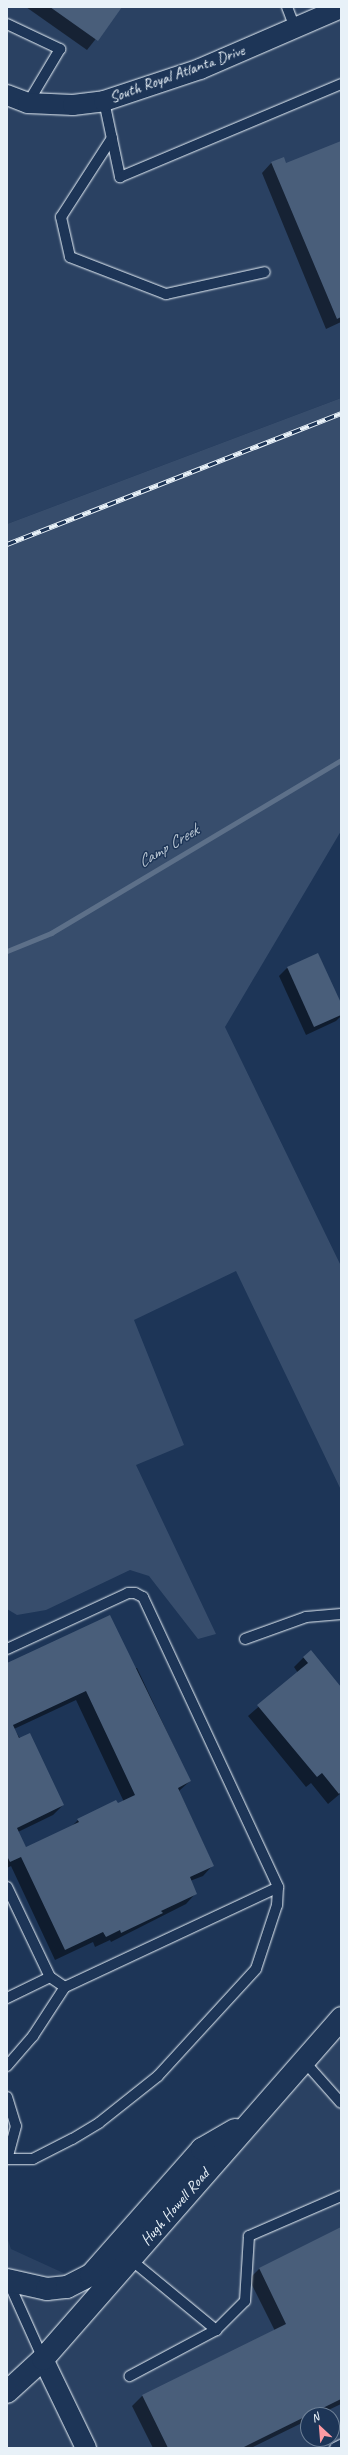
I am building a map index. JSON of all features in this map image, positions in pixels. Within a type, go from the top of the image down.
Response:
[{"type":"main road","name":"Hugh Howell Road","points":[[7,2392],[43,2359],[302,2060],[341,2018]]},
{"type":"main road","points":[[7,2280],[47,2289],[66,2287],[91,2275],[202,2149],[250,2121]]},
{"type":"street","name":"South Royal Atlanta Drive","points":[[14,100],[73,104],[104,101],[200,69],[341,8]]},
{"type":"street","points":[[43,2359],[86,2448]]},
{"type":"lane","points":[[287,7],[295,28]]},
{"type":"lane","points":[[7,24],[60,49],[14,100]]},
{"type":"lane","points":[[104,101],[120,177],[341,84]]},
{"type":"lane","points":[[112,138],[61,217],[70,257],[166,294],[265,272]]},
{"type":"lane","points":[[7,1649],[128,1593],[135,1593],[143,1597],[278,1887],[277,1904],[256,1969],[158,2076],[99,2123],[33,2159],[7,2159],[16,2126],[7,2097]]},
{"type":"lane","points":[[245,1639],[306,1617],[341,1614]]},
{"type":"lane","points":[[7,1887],[50,1977],[65,1987]]},
{"type":"lane","points":[[7,2066],[33,2036],[65,1987],[278,1887]]},
{"type":"lane","points":[[7,1998],[50,1977]]},
{"type":"lane","points":[[302,2060],[341,2103]]},
{"type":"lane","points":[[130,2376],[216,2330],[245,2300],[249,2236],[341,2196]]},
{"type":"lane","points":[[130,2259],[216,2330]]},
{"type":"lane","points":[[7,2280],[43,2359]]},
{"type":"lane","points":[[335,2448],[341,2445]]},
{"type":"shaded area","points":[[7,7],[341,7],[341,398],[7,524]]},
{"type":"shaded area","points":[[341,398],[341,831],[225,1027],[341,1266],[341,1490],[236,1271],[134,1320],[184,1445],[136,1465],[216,1634],[198,1639],[149,1576],[130,1570],[46,1610],[17,1615],[7,1609],[7,524]]},
{"type":"shaded area","points":[[341,2002],[341,2448],[7,2448],[7,2237],[11,2249],[70,2276],[224,2140]]},
{"type":"building","points":[[50,7],[122,7],[98,41]]},
{"type":"building","points":[[341,141],[341,317],[337,319],[271,162],[284,157],[286,163]]},
{"type":"building","points":[[318,953],[341,1003],[341,1015],[314,1027],[287,967]]},
{"type":"building","points":[[110,1615],[191,1781],[178,1788],[214,1866],[190,1877],[197,1894],[161,1911],[163,1913],[121,1933],[120,1930],[106,1937],[103,1932],[65,1950],[21,1857],[10,1862],[7,1856],[7,1663]],"holes":[[[86,1691],[135,1795],[118,1803],[116,1800],[77,1819],[79,1822],[26,1847],[17,1828],[64,1805],[30,1733],[19,1738],[13,1725]]]},
{"type":"building","points":[[311,1650],[341,1687],[341,1792],[339,1794],[322,1773],[317,1777],[257,1705],[308,1663],[303,1657]]},
{"type":"building","points":[[341,2227],[341,2399],[325,2407],[300,2407],[300,2419],[242,2448],[168,2448],[142,2395],[286,2324],[259,2268]]},
{"type":"waterway","name":"Camp Creek","points":[[7,951],[51,933],[341,760]]},
{"type":"railway","points":[[7,544],[341,413]]}]
